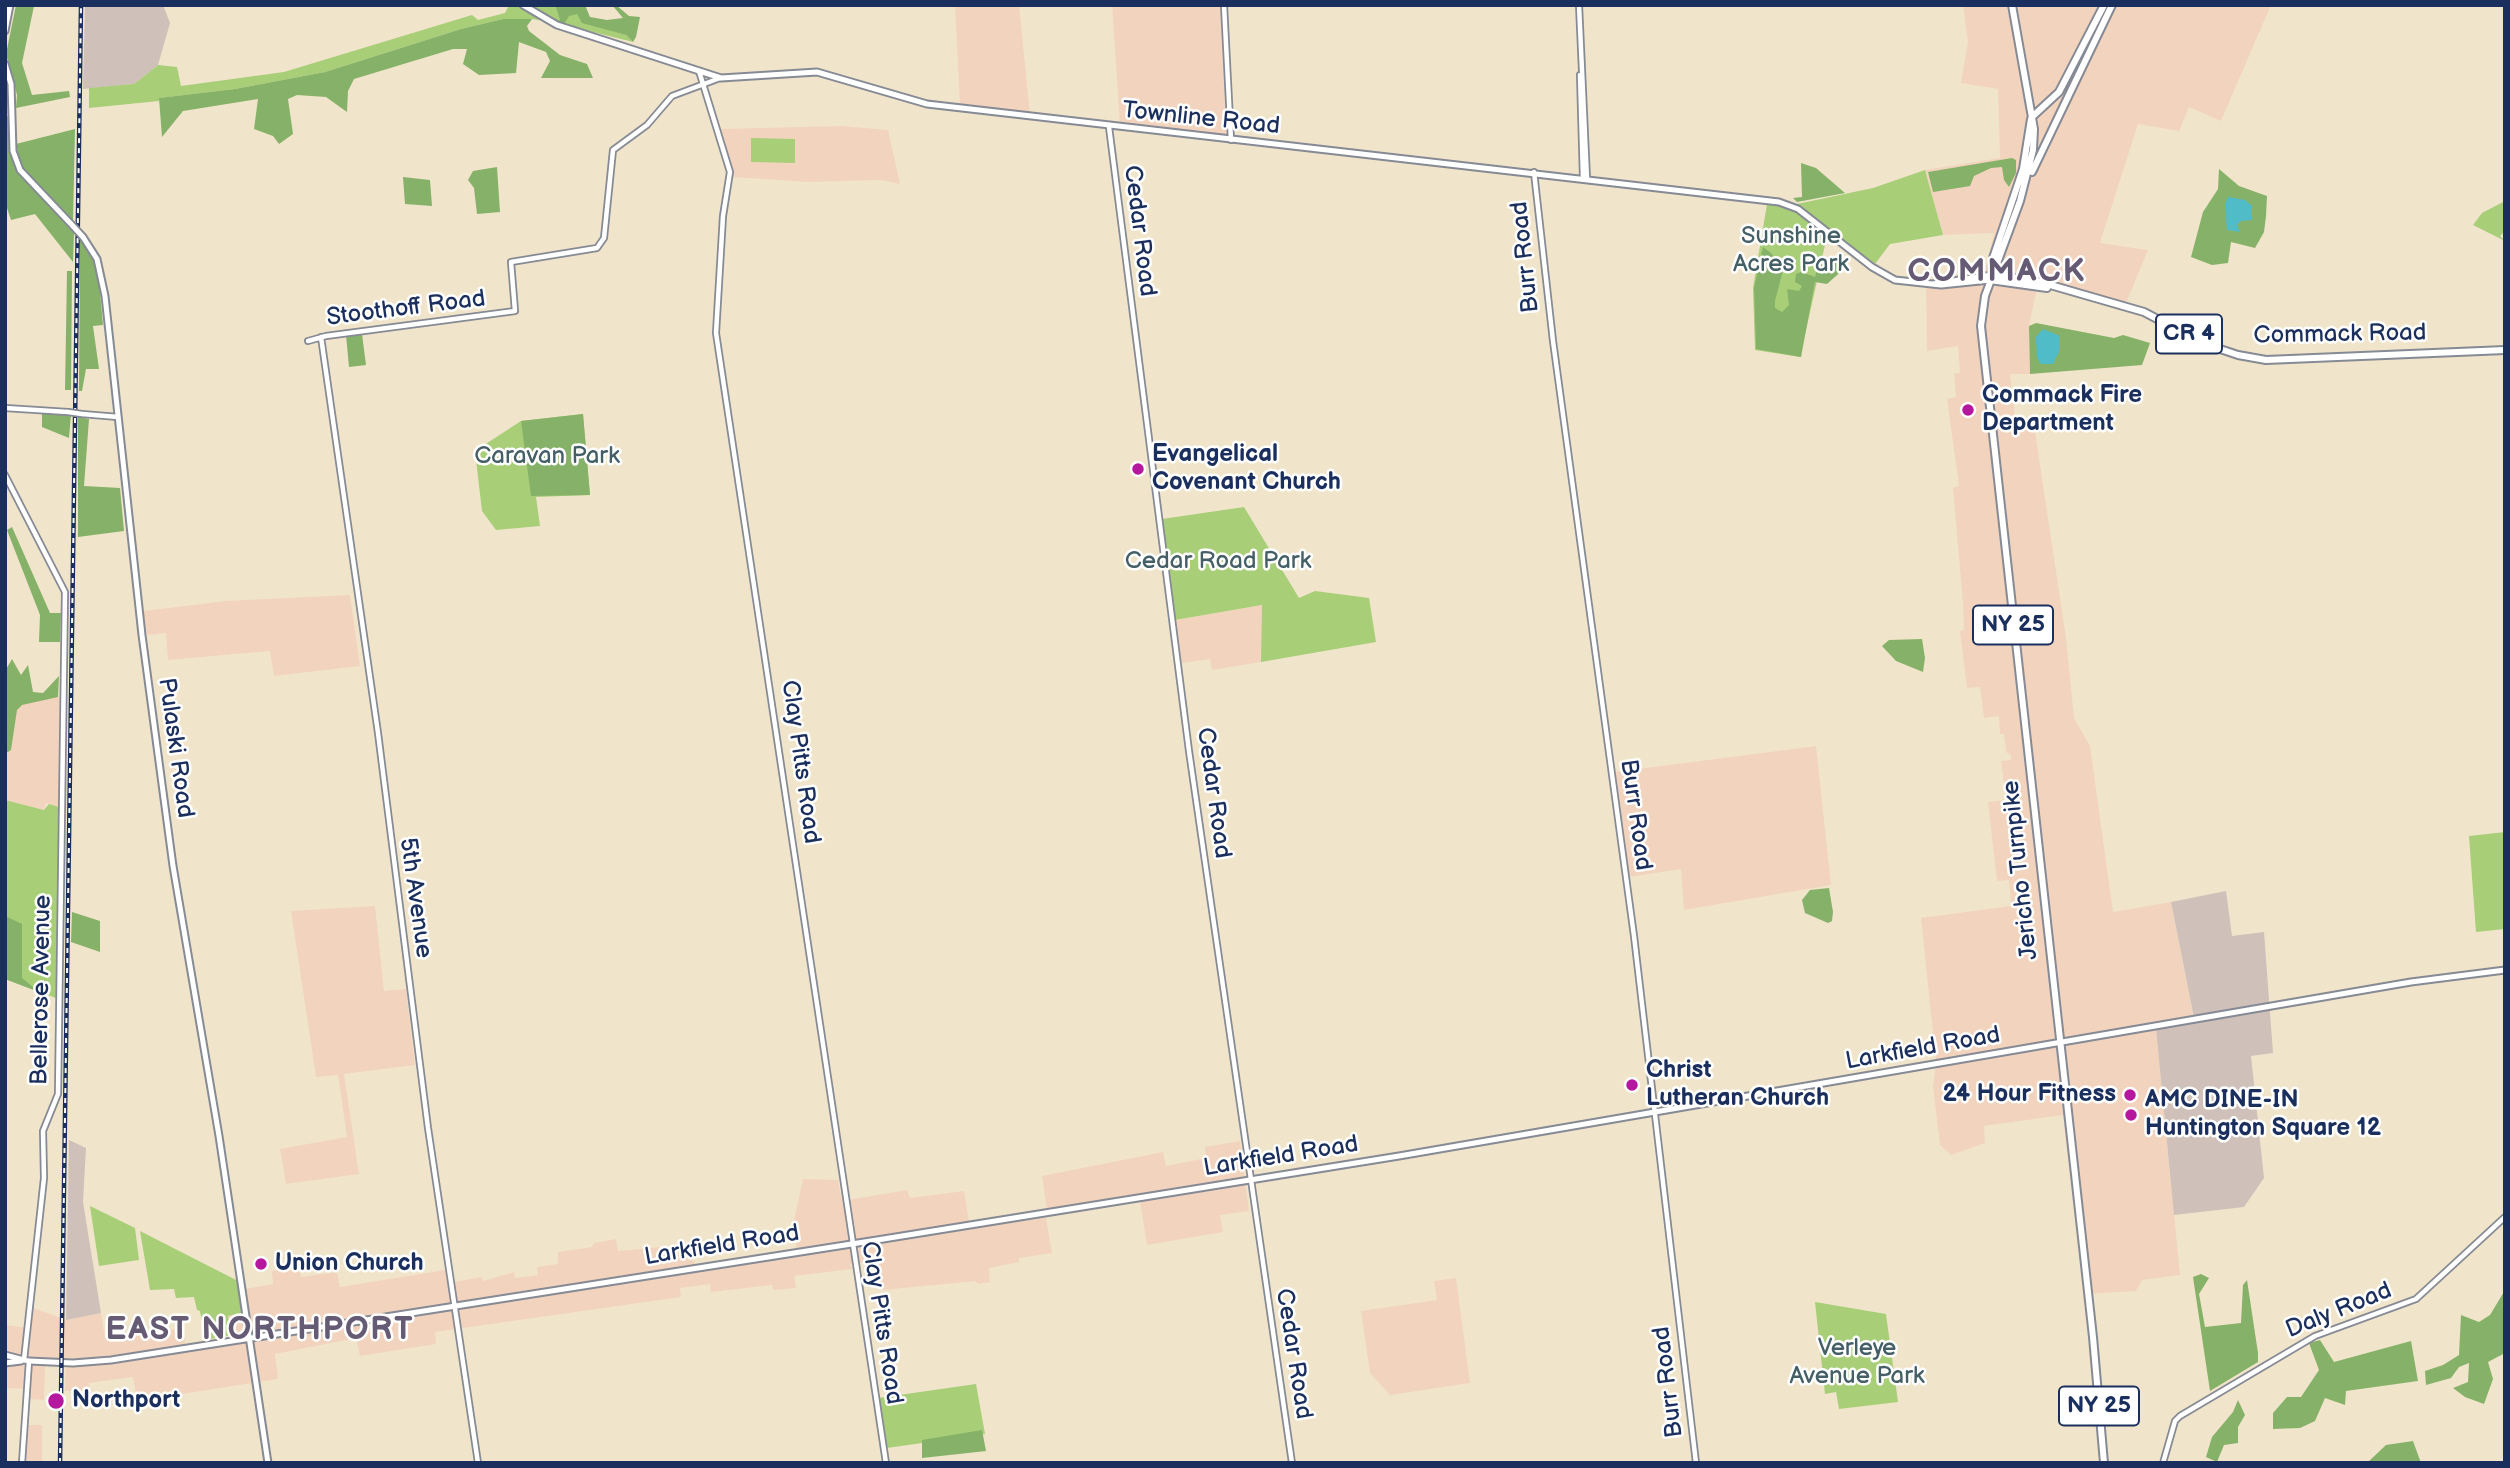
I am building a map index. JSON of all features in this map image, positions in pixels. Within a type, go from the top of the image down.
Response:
[{"type":"main road","points":[[5,31],[10,5]]},
{"type":"main road","name":"Townline Road","points":[[523,5],[550,22],[680,62],[721,78],[817,72],[927,104],[1109,127],[1534,172],[1790,205],[1872,267],[1900,282],[1932,284],[1991,277]]},
{"type":"main road","points":[[2012,5],[2032,117],[2033,150],[2025,186]]},
{"type":"main road","points":[[2012,218],[2032,117],[2047,106],[2066,80],[2104,5]]},
{"type":"main road","points":[[2012,218],[2011,206],[2025,186],[2112,5]]},
{"type":"main road","name":"Pulaski Road","points":[[5,64],[11,84],[13,151],[20,170],[83,237],[94,253],[101,272],[143,645],[173,866],[268,1463]]},
{"type":"main road","points":[[2029,101],[2039,107],[2047,106]]},
{"type":"main road","name":"Jericho Turnpike","points":[[2012,218],[1981,313],[1982,348],[2093,1331],[2104,1463]]},
{"type":"main road","name":"Commack Road","points":[[1991,277],[2040,282],[2148,314],[2205,344],[2238,355],[2266,360],[2505,350]]},
{"type":"main road","name":"Larkfield Road","points":[[26,1360],[61,1363],[111,1360],[249,1336],[851,1244],[1656,1112],[2411,982],[2505,970]]},
{"type":"main road","points":[[5,1355],[26,1360]]},
{"type":"main road","points":[[5,1363],[26,1360]]},
{"type":"street","points":[[1224,5],[1231,140]]},
{"type":"street","points":[[1579,5],[1585,178]]},
{"type":"street","name":"Clay Pitts Road","points":[[699,71],[701,86],[730,172],[723,216],[716,333],[886,1463]]},
{"type":"street","name":"Stoothoff Road","points":[[308,341],[515,311],[511,262],[597,248],[604,238],[613,150],[647,125],[667,100],[721,78]]},
{"type":"street","name":"Cedar Road","points":[[1109,127],[1189,751],[1292,1463]]},
{"type":"street","name":"Burr Road","points":[[1534,172],[1553,341],[1656,1112],[1696,1463]]},
{"type":"street","name":"5th Avenue","points":[[321,337],[478,1463]]},
{"type":"street","points":[[5,408],[118,417]]},
{"type":"street","name":"Bellerose Avenue","points":[[5,475],[49,565],[64,586],[65,616],[58,1094],[44,1124],[44,1178],[26,1360],[22,1463]]},
{"type":"street","name":"Daly Road","points":[[2163,1463],[2175,1421],[2180,1416],[2315,1336],[2416,1299],[2505,1217]]},
{"type":"shaded area","points":[[85,5],[163,5],[170,23],[158,65],[134,84],[83,89]]},
{"type":"shaded area","points":[[955,5],[1019,5],[1030,115],[960,106]]},
{"type":"shaded area","points":[[1112,5],[1221,5],[1228,137],[1120,125]]},
{"type":"shaded area","points":[[1963,5],[2271,5],[2221,121],[2189,107],[2179,131],[2138,124],[2100,243],[2148,250],[2126,303],[2035,277],[1986,271],[1993,280],[2037,288],[2029,326],[2030,374],[2010,374],[2016,426],[2034,425],[2066,638],[2074,718],[2090,746],[2113,912],[2171,902],[2195,1024],[2156,1030],[2180,1275],[2142,1280],[2136,1291],[2084,1294],[2063,1115],[1984,1126],[1985,1143],[1951,1155],[1940,1145],[1933,1087],[1936,1062],[1921,918],[2011,906],[2009,880],[1997,881],[1988,802],[2006,800],[2001,761],[2011,760],[2011,755],[2006,752],[2004,734],[2000,734],[1999,716],[1984,718],[1980,687],[1967,688],[1960,631],[1964,630],[1963,603],[1953,488],[1959,486],[1947,399],[1956,397],[1954,374],[1960,373],[1958,346],[1927,351],[1926,280],[1985,270],[1994,233],[1943,235],[1925,170],[2000,158],[1998,89],[1961,83],[1968,42]]},
{"type":"shaded area","points":[[842,126],[888,130],[900,184],[881,180],[809,182],[733,177],[720,129]]},
{"type":"shaded area","points":[[350,595],[360,666],[274,676],[270,651],[168,660],[166,633],[147,635],[143,611],[226,601]]},
{"type":"shaded area","points":[[1263,605],[1261,662],[1212,670],[1210,659],[1182,663],[1175,620]]},
{"type":"shaded area","points":[[60,697],[59,807],[46,803],[44,810],[5,800],[5,698]]},
{"type":"shaded area","points":[[1816,746],[1831,885],[1684,910],[1681,869],[1629,877],[1615,772]]},
{"type":"shaded area","points":[[2226,891],[2232,936],[2264,932],[2273,1053],[2251,1056],[2264,1178],[2244,1207],[2174,1215],[2156,1029],[2195,1023],[2171,902]]},
{"type":"shaded area","points":[[375,906],[384,991],[406,989],[415,1065],[344,1074],[359,1174],[286,1184],[280,1149],[347,1137],[338,1075],[316,1077],[291,911]]},
{"type":"shaded area","points":[[69,1140],[86,1148],[83,1202],[101,1313],[66,1320]]},
{"type":"shaded area","points":[[1240,1141],[1249,1211],[1220,1215],[1223,1232],[1147,1245],[1139,1196],[1047,1210],[1042,1176],[1163,1152],[1166,1166],[1206,1158],[1205,1147]]},
{"type":"shaded area","points":[[803,1179],[838,1180],[842,1201],[907,1190],[910,1198],[964,1191],[970,1228],[1046,1218],[1052,1253],[1019,1258],[1019,1262],[989,1268],[990,1282],[978,1284],[976,1281],[883,1290],[878,1261],[850,1264],[852,1269],[794,1276],[796,1288],[773,1290],[772,1285],[711,1292],[710,1284],[680,1288],[681,1297],[435,1332],[436,1344],[360,1356],[356,1338],[275,1354],[278,1379],[137,1401],[133,1377],[89,1383],[90,1391],[65,1391],[66,1363],[45,1362],[44,1400],[29,1399],[30,1389],[5,1388],[5,1325],[29,1328],[31,1307],[66,1320],[101,1313],[105,1339],[183,1328],[186,1351],[232,1343],[228,1316],[248,1311],[245,1289],[273,1284],[272,1271],[299,1267],[301,1277],[337,1272],[340,1287],[445,1270],[448,1283],[482,1277],[483,1281],[514,1272],[515,1278],[538,1275],[537,1267],[558,1264],[558,1252],[592,1247],[594,1243],[616,1239],[618,1251],[681,1245],[695,1263],[697,1271],[797,1256],[794,1220]]},
{"type":"shaded area","points":[[1456,1278],[1470,1383],[1390,1395],[1370,1373],[1361,1311],[1437,1300],[1434,1281]]},
{"type":"shaded area","points":[[27,1425],[42,1425],[42,1463],[24,1463]]},
{"type":"green space","points":[[16,5],[34,6],[22,63],[32,95],[69,91],[70,97],[16,108],[17,95],[6,54]]},
{"type":"green space","points":[[509,5],[582,5],[584,22],[626,35],[633,42],[557,23],[532,19],[503,19],[461,29],[325,72],[235,89],[160,98],[159,101],[89,108],[89,88],[134,84],[158,65],[177,67],[181,86],[284,72],[472,15],[478,20],[505,13]]},
{"type":"green space","points":[[585,5],[590,17],[607,20],[623,18],[612,5],[616,5],[629,16],[640,17],[636,37],[633,42],[626,35],[582,23],[577,14],[569,16],[564,24],[557,23],[560,20],[556,7]]},
{"type":"green space","points":[[503,19],[532,19],[527,26],[529,31],[560,55],[587,64],[593,78],[541,78],[550,61],[546,52],[519,42],[516,73],[479,75],[463,64],[467,49],[453,49],[354,79],[348,91],[347,112],[326,97],[297,95],[288,99],[293,134],[279,144],[273,136],[254,129],[258,99],[183,111],[162,137],[159,98],[235,89],[325,72],[461,29]]},
{"type":"green space","points":[[9,116],[10,152],[19,172],[74,233],[73,262],[35,214],[11,220],[5,202],[5,117]]},
{"type":"green space","points":[[75,129],[73,222],[30,179],[21,166],[16,144]]},
{"type":"green space","points":[[751,138],[795,139],[795,163],[751,162]]},
{"type":"green space","points":[[2012,158],[2016,160],[2016,173],[2009,187],[2004,180],[2002,167],[1991,168],[1974,176],[1970,186],[1933,192],[1928,172]]},
{"type":"green space","points":[[1801,163],[1816,168],[1845,193],[1797,202],[1793,198],[1802,197]]},
{"type":"green space","points":[[497,167],[500,212],[477,214],[474,188],[468,180],[473,171]]},
{"type":"green space","points":[[2219,169],[2239,186],[2267,196],[2266,216],[2264,232],[2255,248],[2231,242],[2228,263],[2212,265],[2191,257],[2203,212],[2218,189]]},
{"type":"green space","points":[[1925,170],[1943,235],[1890,244],[1875,264],[1797,204],[1873,188]]},
{"type":"green space","points":[[403,177],[430,180],[432,206],[405,204]]},
{"type":"green space","points":[[2505,201],[2505,231],[2500,236],[2505,241],[2473,225],[2482,213]]},
{"type":"green space","name":"Sunshine Acres Park","points":[[1767,204],[1783,205],[1795,210],[1827,236],[1800,357],[1755,350],[1753,288]]},
{"type":"green space","points":[[80,238],[93,256],[98,270],[103,325],[93,326],[99,369],[86,369],[82,391],[79,391]]},
{"type":"green space","points":[[1763,247],[1783,270],[1775,301],[1775,308],[1782,312],[1789,305],[1787,289],[1799,291],[1802,286],[1795,282],[1796,274],[1801,272],[1815,277],[1822,255],[1845,268],[1827,284],[1815,282],[1801,357],[1756,349],[1754,288]]},
{"type":"green space","points":[[67,271],[72,271],[71,390],[65,390]]},
{"type":"green space","points":[[2036,323],[2114,338],[2123,335],[2150,343],[2142,365],[2030,374],[2029,326]]},
{"type":"green space","points":[[362,334],[366,365],[349,367],[346,335]]},
{"type":"green space","points":[[42,413],[71,414],[69,438],[42,427]]},
{"type":"green space","name":"Caravan Park","points":[[583,414],[590,495],[536,497],[540,526],[496,530],[482,511],[475,451],[521,421]]},
{"type":"green space","points":[[583,414],[590,495],[531,496],[521,421]]},
{"type":"green space","points":[[78,417],[89,419],[84,486],[120,488],[124,531],[78,537]]},
{"type":"green space","name":"Cedar Road Park","points":[[1244,507],[1299,598],[1315,591],[1369,598],[1376,642],[1261,662],[1262,605],[1175,620],[1162,519]]},
{"type":"green space","points":[[12,527],[50,613],[61,613],[60,642],[39,642],[40,615],[7,530]]},
{"type":"green space","points":[[1922,639],[1925,658],[1923,672],[1896,661],[1882,646],[1889,640]]},
{"type":"green space","points":[[12,659],[21,675],[28,665],[33,692],[43,693],[59,676],[58,697],[22,705],[17,710],[11,750],[8,752],[5,751],[5,671]]},
{"type":"green space","points":[[5,800],[44,810],[49,804],[59,807],[56,998],[5,979]]},
{"type":"green space","points":[[2505,832],[2505,929],[2476,932],[2469,836]]},
{"type":"green space","points":[[1829,888],[1833,912],[1832,921],[1828,923],[1805,913],[1802,900],[1810,890]]},
{"type":"green space","points":[[72,912],[100,921],[100,952],[71,942]]},
{"type":"green space","points":[[5,916],[22,924],[22,978],[39,992],[5,979]]},
{"type":"green space","points":[[90,1206],[135,1228],[139,1260],[99,1266]]},
{"type":"green space","points":[[140,1231],[238,1281],[242,1313],[228,1316],[231,1335],[205,1340],[200,1311],[197,1310],[194,1297],[176,1298],[174,1289],[150,1290]]},
{"type":"green space","points":[[2201,1274],[2209,1278],[2199,1294],[2205,1327],[2241,1323],[2243,1285],[2247,1280],[2258,1353],[2258,1362],[2210,1391],[2193,1277]]},
{"type":"green space","points":[[2505,1290],[2505,1353],[2488,1362],[2493,1379],[2484,1404],[2465,1397],[2453,1388],[2468,1382],[2469,1363],[2459,1367],[2451,1378],[2426,1385],[2425,1371],[2443,1365],[2459,1355],[2461,1315],[2479,1322],[2490,1315]]},
{"type":"green space","name":"Verleye Avenue Park","points":[[1815,1302],[1886,1314],[1898,1402],[1839,1409],[1836,1392],[1825,1394]]},
{"type":"green space","points":[[2320,1340],[2334,1362],[2411,1341],[2418,1381],[2346,1391],[2345,1405],[2325,1398],[2315,1421],[2300,1428],[2273,1429],[2273,1413],[2287,1397],[2301,1397],[2319,1370],[2309,1343]]},
{"type":"green space","points":[[976,1384],[985,1434],[887,1448],[878,1398]]},
{"type":"green space","points":[[2238,1400],[2245,1415],[2238,1427],[2238,1443],[2224,1445],[2217,1462],[2206,1457],[2212,1437],[2233,1412]]},
{"type":"green space","points":[[982,1430],[986,1451],[922,1458],[922,1440]]},
{"type":"green space","points":[[2413,1441],[2421,1463],[2367,1463],[2386,1445]]},
{"type":"water","points":[[2228,197],[2245,200],[2252,206],[2252,220],[2241,221],[2237,225],[2240,232],[2227,230],[2225,204]]},
{"type":"water","points":[[2043,329],[2060,336],[2060,350],[2053,364],[2041,364],[2037,358],[2036,337]]},
{"type":"railway","points":[[60,1463],[81,5]]},
{"type":"place","name":"Commack Fire Department","points":[[1968,410]]},
{"type":"place","name":"Evangelical Covenant Church","points":[[1138,469]]},
{"type":"place","name":"Christ Lutheran Church","points":[[1632,1085]]},
{"type":"place","name":"24 Hour Fitness","points":[[2130,1095]]},
{"type":"place","name":"AMC DINE-IN Huntington Square 12","points":[[2131,1115]]},
{"type":"place","name":"Union Church","points":[[261,1264]]},
{"type":"place","name":"Northport","points":[[56,1401]]},
{"type":"district","name":"COMMACK","points":[[1997,273]]},
{"type":"district","name":"EAST NORTHPORT","points":[[260,1331]]}]
